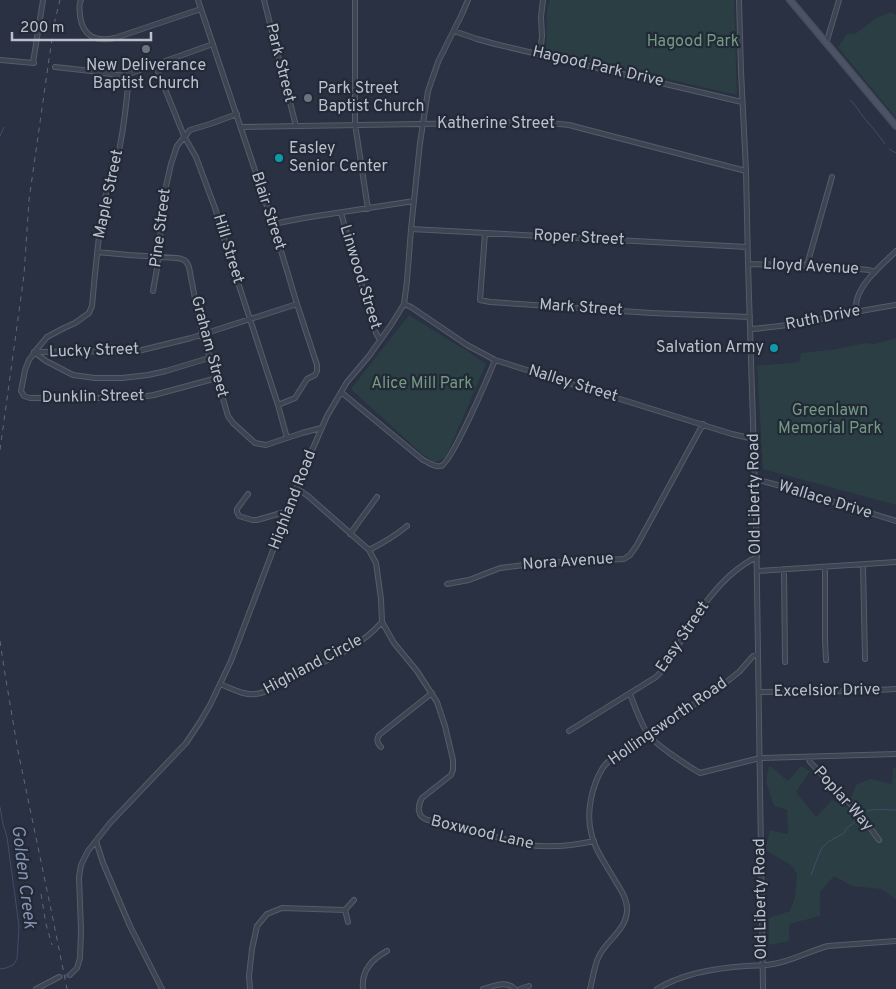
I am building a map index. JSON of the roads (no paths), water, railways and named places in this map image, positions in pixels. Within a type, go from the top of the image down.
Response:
[{"type":"main road","points":[[790,0],[896,126]]},
{"type":"street","points":[[0,60],[33,63],[43,0]]},
{"type":"street","points":[[81,0],[79,4],[81,22],[84,28],[94,38],[104,40],[201,9]]},
{"type":"street","name":"Blair Street","points":[[198,0],[273,224],[317,365],[317,372],[307,380],[295,398],[278,405]]},
{"type":"street","name":"Park Street","points":[[264,0],[296,126]]},
{"type":"street","points":[[355,0],[355,124],[368,209]]},
{"type":"street","name":"Highland Road","points":[[70,975],[77,968],[80,958],[79,877],[84,858],[110,823],[186,743],[200,722],[231,660],[296,488],[321,428],[341,392],[391,325],[404,304],[422,124],[428,91],[432,75],[468,0]]},
{"type":"street","points":[[540,54],[543,0]]},
{"type":"street","name":"Old Liberty Road","points":[[739,0],[757,557],[763,989]]},
{"type":"street","points":[[826,44],[839,0]]},
{"type":"street","name":"Hagood Park Drive","points":[[454,31],[477,40],[742,102]]},
{"type":"street","points":[[55,67],[117,76],[129,74],[213,44]]},
{"type":"street","name":"Hill Street","points":[[155,64],[184,136],[196,157],[215,208],[287,438]]},
{"type":"street","name":"Maple Street","points":[[89,313],[92,306],[97,252],[106,194],[119,151],[129,74]]},
{"type":"street","points":[[184,136],[190,130],[237,114]]},
{"type":"street","name":"Katherine Street","points":[[241,127],[540,122],[570,126],[746,171]]},
{"type":"street","name":"Pine Street","points":[[153,290],[159,257],[162,204],[171,164],[177,146],[184,136]]},
{"type":"street","points":[[807,265],[832,177]]},
{"type":"street","points":[[273,224],[414,202]]},
{"type":"street","name":"Linwood Street","points":[[341,213],[376,333],[380,340]]},
{"type":"street","name":"Roper Street","points":[[411,229],[747,247]]},
{"type":"street","name":"Mark Street","points":[[485,233],[480,300],[609,310],[750,317]]},
{"type":"street","points":[[857,311],[856,301],[859,293],[875,272],[896,251]]},
{"type":"street","name":"Graham Street","points":[[97,252],[184,259],[188,267],[202,335],[228,416],[238,429],[255,443],[266,445],[321,428]]},
{"type":"street","name":"Lloyd Avenue","points":[[748,264],[807,265],[851,268],[875,272]]},
{"type":"street","name":"Lucky Street","points":[[34,352],[138,351],[202,335],[297,304]]},
{"type":"street","name":"Nalley Street","points":[[404,304],[467,345],[495,360],[732,434],[754,439]]},
{"type":"street","name":"Ruth Drive","points":[[750,330],[796,324],[896,305]]},
{"type":"street","name":"Dunklin Street","points":[[89,313],[75,323],[47,337],[34,352],[29,360],[21,385],[21,391],[24,396],[30,398],[133,398],[154,395],[217,378]]},
{"type":"street","points":[[34,352],[46,361],[73,375],[95,378],[122,378],[148,375],[209,358]]},
{"type":"street","points":[[341,392],[423,460],[434,466],[440,466],[444,464],[455,448],[495,360]]},
{"type":"street","name":"Nora Avenue","points":[[447,584],[469,580],[500,568],[541,563],[624,558],[630,555],[643,536],[703,424]]},
{"type":"street","name":"Wallace Drive","points":[[755,479],[896,522]]},
{"type":"street","points":[[296,488],[308,496],[369,550],[376,564],[383,613],[382,622]]},
{"type":"street","points":[[248,494],[237,509],[239,516],[257,520],[288,511]]},
{"type":"street","points":[[350,534],[377,497]]},
{"type":"street","points":[[369,550],[384,543],[407,526]]},
{"type":"street","name":"Easy Street","points":[[569,731],[656,677],[664,669],[701,607],[730,576],[748,561],[757,557]]},
{"type":"street","points":[[757,571],[896,562]]},
{"type":"street","points":[[863,565],[865,659]]},
{"type":"street","points":[[825,567],[826,660]]},
{"type":"street","points":[[784,569],[785,662]]},
{"type":"street","name":"Highland Circle","points":[[220,684],[247,694],[264,693],[283,681],[353,646],[369,635],[382,622]]},
{"type":"street","name":"Boxwood Lane","points":[[382,622],[394,643],[417,671],[437,702],[453,760],[451,775],[422,798],[419,803],[418,812],[421,817],[528,845],[545,847],[575,846],[594,841]]},
{"type":"street","name":"Hollingsworth Road","points":[[590,989],[598,956],[625,922],[627,914],[624,896],[594,841],[589,822],[596,782],[603,768],[622,750],[715,691],[739,672],[753,656],[758,654]]},
{"type":"street","name":"Excelsior Drive","points":[[759,692],[896,689]]},
{"type":"street","points":[[380,747],[378,735],[432,693]]},
{"type":"street","points":[[630,694],[652,740],[700,773],[760,758],[896,754]]},
{"type":"street","name":"Poplar Way","points":[[808,756],[810,762],[860,814],[880,840]]},
{"type":"street","points":[[96,841],[103,863],[130,926],[162,989]]},
{"type":"street","points":[[250,989],[249,976],[252,949],[257,926],[267,914],[282,908],[345,910],[354,900]]},
{"type":"street","points":[[345,910],[348,922]]},
{"type":"street","points":[[657,989],[672,980],[691,974],[787,961],[828,946],[896,941]]},
{"type":"street","points":[[363,989],[362,980],[364,973],[373,960],[387,951]]},
{"type":"street","points":[[36,989],[59,977]]},
{"type":"street","points":[[483,989],[503,984],[512,985],[515,989]]},
{"type":"street","points":[[520,989],[529,986]]},
{"type":"waterway","points":[[850,100],[885,144]]},
{"type":"waterway","points":[[0,136],[4,127]]},
{"type":"waterway","points":[[889,149],[896,153]]},
{"type":"waterway","name":"Golden Creek","points":[[0,807],[7,837],[19,926],[17,959],[13,965],[0,969]]},
{"type":"waterway","points":[[867,811],[877,809],[896,810]]},
{"type":"waterway","points":[[811,875],[821,849],[828,842],[844,833],[855,822]]},
{"type":"tunnel","points":[[59,977],[70,975]]},
{"type":"railway","points":[[0,450],[24,275],[29,200],[55,20],[60,0]]},
{"type":"railway","points":[[0,641],[18,751],[67,989]]},
{"type":"railway","points":[[41,894],[52,945]]},
{"type":"place","name":"New Deliverance Baptist Church","points":[[146,49]]},
{"type":"place","name":"Park Street Baptist Church","points":[[308,98]]},
{"type":"place","name":"Easley Senior Center","points":[[279,158]]},
{"type":"place","name":"Salvation Army","points":[[774,348]]},
{"type":"park label","name":"Hagood Park","points":[[693,42]]},
{"type":"park label","name":"Alice Mill Park","points":[[422,384]]},
{"type":"park label","name":"Greenlawn Memorial Park","points":[[830,420]]}]
